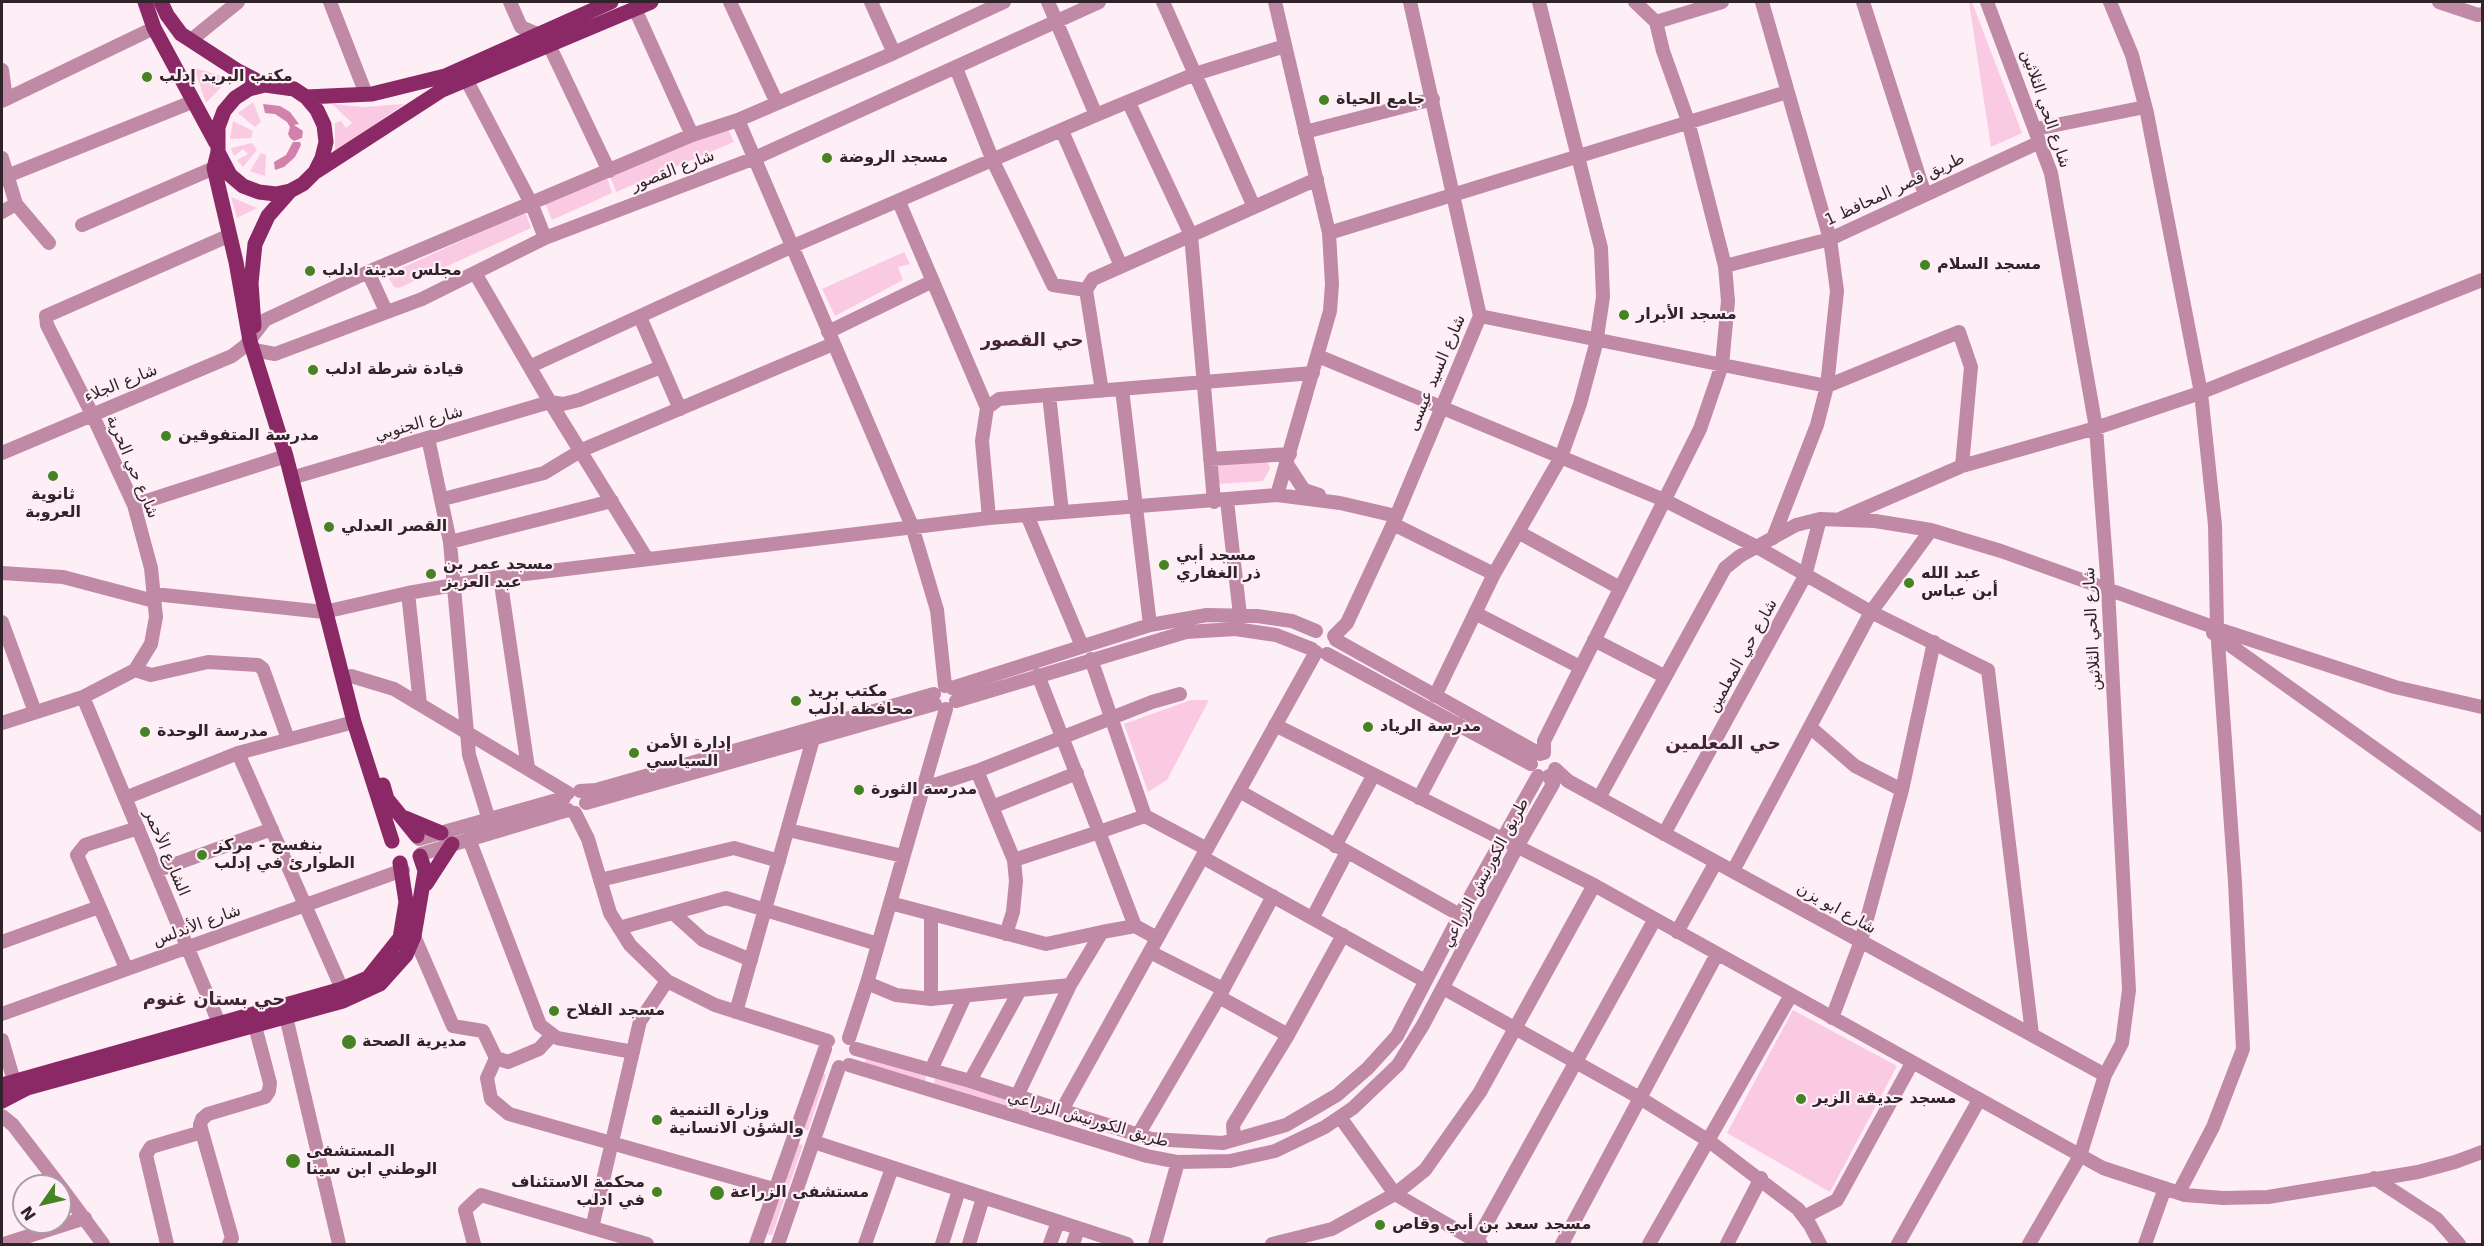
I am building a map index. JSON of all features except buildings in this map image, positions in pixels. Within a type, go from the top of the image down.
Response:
[{"type":"main road","points":[[145,2],[154,28],[230,175],[243,186],[259,192],[276,194],[303,184],[315,172],[410,110],[466,79],[651,2]]},
{"type":"main road","points":[[161,2],[167,15],[181,33],[265,85]]},
{"type":"main road","points":[[306,98],[366,94],[445,76],[611,2]]},
{"type":"main road","points":[[8,1083],[219,1023],[344,1001],[380,984],[406,955],[414,936],[425,872],[419,846],[387,799],[351,676],[329,611],[255,344],[214,168],[218,127],[224,111],[235,98],[249,89],[265,85],[280,85],[306,98],[317,110],[324,125],[326,142],[315,172]]},
{"type":"main road","points":[[2,1101],[27,1088],[255,1026],[285,1011],[368,978],[400,938],[406,902],[401,866],[392,855],[392,841],[354,722],[298,476],[255,344],[251,284],[255,244],[268,216],[290,190]]},
{"type":"main road","points":[[398,815],[446,838],[422,892]]},
{"type":"main road","points":[[392,841],[405,833],[419,846]]},
{"type":"main road","points":[[401,866],[409,864],[419,846]]},
{"type":"street","points":[[191,40],[238,2]]},
{"type":"street","points":[[330,2],[366,94]]},
{"type":"street","points":[[510,2],[521,27],[537,34],[549,45],[609,171]]},
{"type":"street","points":[[730,2],[777,103]]},
{"type":"street","points":[[871,2],[894,53]]},
{"type":"street","name":"شارع القصور","points":[[1004,2],[894,53],[738,120],[692,135],[368,272],[265,320],[255,344],[275,354],[422,299],[545,238],[755,158],[1099,2]]},
{"type":"street","points":[[1048,2],[1096,115]]},
{"type":"street","points":[[1163,2],[1254,207]]},
{"type":"street","points":[[1275,2],[1329,232],[1332,284],[1330,311],[1277,495]]},
{"type":"street","name":"شارع السيد عيسى","points":[[1335,638],[1347,623],[1395,520],[1480,316],[1410,2]]},
{"type":"street","points":[[1435,696],[1494,574],[1562,457],[1580,404],[1597,338],[1603,297],[1600,248],[1579,154],[1539,2]]},
{"type":"street","points":[[756,1245],[827,1045],[840,1036],[852,1043],[931,1070],[1151,1139],[1223,1143],[1286,1125],[1337,1095],[1368,1068],[1396,1036],[1543,765],[1544,741],[1701,429],[1722,366],[1728,301],[1725,266],[1688,121],[1663,51],[1656,22],[1635,2]]},
{"type":"street","points":[[1656,22],[1722,2]]},
{"type":"street","points":[[1762,2],[1830,239],[1836,291],[1827,386],[1806,459],[1773,538]]},
{"type":"street","points":[[1863,2],[1925,195]]},
{"type":"street","points":[[2110,2],[2132,55],[2145,107],[2201,393],[2215,525],[2217,632],[2235,882],[2242,1050],[2214,1127],[2179,1192]]},
{"type":"street","points":[[2439,2],[2478,15],[2482,14]]},
{"type":"street","name":"شارع الحي الثلاثين","points":[[1988,3],[2051,173],[2096,428],[2108,589],[2129,990],[2122,1043],[2105,1075],[2080,1156],[2029,1245]]},
{"type":"street","points":[[635,9],[692,135]]},
{"type":"street","points":[[2,70],[4,100],[154,28]]},
{"type":"street","points":[[531,366],[791,247],[1096,115],[1195,74],[1285,46]]},
{"type":"street","points":[[956,68],[993,161],[1053,285],[1086,290]]},
{"type":"street","points":[[466,79],[532,204],[545,238]]},
{"type":"street","points":[[1329,232],[1787,92]]},
{"type":"street","points":[[1305,132],[1433,99]]},
{"type":"street","points":[[7,176],[192,102]]},
{"type":"street","points":[[1129,103],[1191,235],[1210,459],[1220,501],[1240,615]]},
{"type":"street","name":"طريق قصر المحافظ 1","points":[[1725,266],[1830,239],[1925,195],[2038,136],[2145,107]]},
{"type":"street","points":[[738,120],[912,526],[937,610],[945,697],[852,1043],[855,1058],[844,1066],[814,1142],[778,1245]]},
{"type":"street","points":[[1062,131],[1122,266]]},
{"type":"street","points":[[2,158],[16,204],[49,243]]},
{"type":"street","points":[[82,225],[214,168]]},
{"type":"street","points":[[1102,391],[1086,290],[1093,279],[1317,180]]},
{"type":"street","points":[[899,202],[987,408],[982,441],[989,518]]},
{"type":"street","points":[[2,212],[16,204]]},
{"type":"street","name":"شارع حي الحرية","points":[[135,670],[151,644],[156,617],[151,568],[134,505],[92,414],[46,325],[46,316],[228,236]]},
{"type":"street","points":[[368,272],[386,311]]},
{"type":"street","points":[[475,273],[550,402],[582,450],[647,559]]},
{"type":"street","points":[[1837,520],[1962,466],[2096,428],[2201,393],[2482,280]]},
{"type":"street","points":[[443,499],[543,473],[582,450],[680,409],[831,338],[933,281]]},
{"type":"street","points":[[1480,316],[1827,386],[1959,332],[1971,367],[1962,466]]},
{"type":"street","points":[[640,317],[680,409]]},
{"type":"street","name":"شارع الجلاء","points":[[2,453],[224,360],[255,344]]},
{"type":"street","points":[[1318,356],[1664,500],[1757,547],[1871,612],[1988,670],[2031,1034]]},
{"type":"street","name":"شارع الجنوبي","points":[[298,476],[550,402],[563,404],[579,400],[661,367]]},
{"type":"street","points":[[987,408],[999,399],[1313,373]]},
{"type":"street","points":[[1122,389],[1134,506],[1150,625]]},
{"type":"street","points":[[1049,395],[1062,512]]},
{"type":"street","points":[[428,438],[443,499],[450,542],[469,733],[469,755],[489,820]]},
{"type":"street","points":[[134,505],[286,456]]},
{"type":"street","points":[[1210,459],[1289,459]]},
{"type":"street","points":[[1289,459],[1304,490],[1395,520],[1494,574]]},
{"type":"street","points":[[2,573],[63,577],[154,598],[329,611],[408,593],[500,578],[912,526],[1277,495],[1340,503]]},
{"type":"street","points":[[450,542],[612,501]]},
{"type":"street","points":[[1027,515],[1082,646]]},
{"type":"street","points":[[1599,798],[1725,568],[1796,525],[1820,519],[1875,521],[1930,530],[2001,551],[2197,621],[2217,632],[2482,825]]},
{"type":"street","name":"شارع حي المعلمين","points":[[1664,834],[1805,576],[1820,519]]},
{"type":"street","points":[[1733,872],[1871,612],[1930,530]]},
{"type":"street","points":[[1518,532],[1620,588]]},
{"type":"street","points":[[500,578],[528,768]]},
{"type":"street","points":[[408,593],[420,704]]},
{"type":"street","points":[[1476,613],[1580,668]]},
{"type":"street","points":[[446,838],[469,839],[575,803],[813,739],[945,697],[1082,646],[1150,625],[1207,615],[1240,615],[1292,621],[1316,631],[1324,629],[1335,638],[1435,696],[1543,765]]},
{"type":"street","points":[[2,622],[35,712]]},
{"type":"street","points":[[419,846],[446,838],[489,820],[575,803],[596,790],[945,697],[1038,675],[1186,632],[1234,629],[1276,635],[1318,652],[1543,765]]},
{"type":"street","points":[[1316,631],[1311,638],[1318,652]]},
{"type":"street","points":[[2217,632],[2394,687],[2482,707]]},
{"type":"street","points":[[1062,1110],[1275,725],[1318,652],[1335,648],[1335,638]]},
{"type":"street","points":[[1594,640],[1664,676]]},
{"type":"street","points":[[1832,1018],[1861,941],[1902,790],[1934,642]]},
{"type":"street","points":[[1090,659],[1145,816],[1273,896],[1425,981]]},
{"type":"street","points":[[2,723],[83,697],[135,670],[151,675],[208,662],[258,665],[263,669],[288,740]]},
{"type":"street","points":[[1038,675],[1135,926]]},
{"type":"street","points":[[351,676],[394,689],[528,768],[575,803],[610,913],[630,945],[667,981],[715,1005],[827,1045]]},
{"type":"street","points":[[922,789],[976,771],[1112,717],[1180,694]]},
{"type":"street","name":"الشارع الأحمر","points":[[83,697],[219,1023]]},
{"type":"street","points":[[125,798],[238,753],[354,722]]},
{"type":"street","points":[[1419,798],[1458,724]]},
{"type":"street","points":[[1275,725],[1594,885],[2103,1168],[2179,1192],[2223,1198],[2268,1197],[2455,1162],[2482,1152]]},
{"type":"street","points":[[1810,727],[1855,765],[1902,790]]},
{"type":"street","points":[[736,1011],[813,739]]},
{"type":"street","points":[[238,753],[342,989]]},
{"type":"street","name":"شارع ابو يزن","points":[[1543,765],[1664,834],[2105,1075]]},
{"type":"street","name":"طريق الكورنيش الزراعي","points":[[844,1066],[1148,1156],[1178,1162],[1230,1161],[1275,1151],[1340,1116],[1398,1065],[1443,988],[1553,784],[1543,765]]},
{"type":"street","points":[[976,771],[1014,860],[1016,881],[1013,912],[1006,934]]},
{"type":"street","points":[[992,807],[1077,773]]},
{"type":"street","points":[[1313,917],[1373,776]]},
{"type":"street","points":[[1239,791],[1460,915]]},
{"type":"street","points":[[1014,860],[1145,816]]},
{"type":"street","points":[[126,968],[77,855],[85,844],[138,828]]},
{"type":"street","points":[[156,871],[272,829]]},
{"type":"street","points":[[788,830],[903,856]]},
{"type":"street","points":[[469,839],[540,1025],[557,1038],[633,1052]]},
{"type":"street","points":[[600,880],[734,848],[779,861]]},
{"type":"street","points":[[1677,932],[1716,862]]},
{"type":"street","name":"شارع الأندلس","points":[[2,1014],[305,904],[401,866]]},
{"type":"street","points":[[1272,1245],[1332,1229],[1395,1194],[1425,1170],[1480,1092],[1594,885]]},
{"type":"street","points":[[1138,1135],[1221,993],[1273,896]]},
{"type":"street","points":[[619,928],[726,898],[878,944]]},
{"type":"street","points":[[890,903],[1046,944],[1135,926],[1157,938]]},
{"type":"street","points":[[2,942],[99,907]]},
{"type":"street","points":[[673,913],[703,940],[751,960]]},
{"type":"street","points":[[931,915],[931,999]]},
{"type":"street","points":[[1340,1116],[1395,1194],[1479,1243],[1655,919]]},
{"type":"street","points":[[1017,1096],[1070,985],[1102,932]]},
{"type":"street","points":[[1234,1139],[1233,1125],[1288,1035],[1343,935]]},
{"type":"street","points":[[414,936],[453,1026],[483,1031],[495,1058],[487,1078],[491,1099],[509,1114],[777,1190]]},
{"type":"street","points":[[1150,952],[1288,1035]]},
{"type":"street","points":[[1562,1245],[1717,954]]},
{"type":"street","points":[[592,1228],[640,1021],[667,981]]},
{"type":"street","points":[[867,983],[896,996],[931,999],[1070,985]]},
{"type":"street","points":[[1443,988],[1640,1098],[1709,1141],[1761,1179],[1804,1216],[1820,1244]]},
{"type":"street","points":[[970,1081],[1020,990]]},
{"type":"street","points":[[1649,1245],[1791,995]]},
{"type":"street","points":[[931,1070],[965,996]]},
{"type":"street","points":[[285,1011],[339,1245]]},
{"type":"street","points":[[229,1245],[232,1238],[202,1132],[202,1119],[208,1114],[265,1097],[269,1091],[270,1083],[255,1026]]},
{"type":"street","points":[[495,1058],[508,1062],[539,1049],[552,1035]]},
{"type":"street","points":[[2,1040],[8,1083]]},
{"type":"street","points":[[827,1045],[830,1063],[844,1066]]},
{"type":"street","points":[[1804,1216],[1837,1200],[1912,1062]]},
{"type":"street","points":[[1898,1245],[1979,1100]]},
{"type":"street","points":[[2,1116],[7,1128],[49,1174]]},
{"type":"street","points":[[167,1245],[146,1155],[151,1147],[202,1132]]},
{"type":"street","points":[[814,1142],[1127,1245]]},
{"type":"street","points":[[1155,1245],[1178,1162]]},
{"type":"street","points":[[865,1245],[892,1168]]},
{"type":"street","points":[[2374,1178],[2436,1219],[2459,1245]]},
{"type":"street","points":[[1727,1245],[1761,1179]]},
{"type":"street","points":[[2145,1245],[2165,1188]]},
{"type":"street","points":[[942,1245],[959,1190]]},
{"type":"street","points":[[474,1245],[465,1210],[481,1195],[647,1245]]},
{"type":"street","points":[[969,1245],[983,1198]]},
{"type":"street","points":[[72,1201],[103,1245]]},
{"type":"street","points":[[4,1245],[85,1218]]},
{"type":"street","points":[[1050,1245],[1058,1222]]},
{"type":"street","points":[[1073,1245],[1078,1229]]},
{"type":"street","points":[[1302,1237],[1316,1245]]},
{"type":"shaded area","points":[[1969,2],[1972,2],[2022,133],[1991,147]]},
{"type":"shaded area","points":[[194,68],[230,78],[206,103]]},
{"type":"shaded area","points":[[253,102],[261,122],[255,127],[238,113]]},
{"type":"shaded area","points":[[263,104],[280,106],[290,112],[299,124],[294,125],[303,131],[302,138],[294,141],[290,138],[288,134],[290,127],[287,122],[275,114],[265,113]]},
{"type":"shaded area","points":[[332,104],[365,107],[404,104],[335,153],[335,123],[341,121],[346,128],[352,123]]},
{"type":"shaded area","points":[[233,121],[253,131],[251,138],[230,139]]},
{"type":"shaded area","points":[[727,127],[734,142],[616,192],[610,176]]},
{"type":"shaded area","points":[[293,142],[300,142],[301,145],[295,157],[284,167],[275,170],[274,162],[286,155]]},
{"type":"shaded area","points":[[252,143],[257,150],[243,167],[237,160],[248,154],[243,149],[234,156],[231,148]]},
{"type":"shaded area","points":[[261,153],[266,155],[265,176],[250,171]]},
{"type":"shaded area","points":[[607,177],[612,193],[552,220],[545,203]]},
{"type":"shaded area","points":[[231,197],[257,208],[237,218]]},
{"type":"shaded area","points":[[525,212],[531,228],[399,288],[394,287],[389,278],[395,271]]},
{"type":"shaded area","points":[[904,252],[910,264],[898,267],[903,280],[835,316],[822,289]]},
{"type":"shaded area","points":[[1267,459],[1270,469],[1263,481],[1217,484],[1214,460]]},
{"type":"shaded area","points":[[1191,700],[1209,700],[1167,780],[1148,792],[1124,724]]},
{"type":"shaded area","points":[[1793,1010],[1897,1066],[1830,1192],[1727,1133]]},
{"type":"shaded area","points":[[867,1057],[926,1075],[925,1082],[864,1064]]},
{"type":"shaded area","points":[[821,1073],[826,1075],[808,1131],[802,1128]]},
{"type":"shaded area","points":[[935,1078],[1045,1111],[1043,1119],[934,1084]]},
{"type":"shaded area","points":[[798,1144],[803,1145],[772,1235],[766,1234]]},
{"type":"place","name":"مكتب البريد إدلب","points":[[147,77]]},
{"type":"place","name":"جامع الحياة","points":[[1324,100]]},
{"type":"place","name":"مسجد الروضة","points":[[827,158]]},
{"type":"place","name":"مسجد السلام","points":[[1925,265]]},
{"type":"place","name":"مجلس مدينة ادلب","points":[[310,271]]},
{"type":"place","name":"مسجد الأبرار","points":[[1624,315]]},
{"type":"place","name":"قيادة شرطة ادلب","points":[[313,370]]},
{"type":"place","name":"مدرسة المتفوقين","points":[[166,436]]},
{"type":"place","name":"ثانوية العروبة","points":[[53,476]]},
{"type":"place","name":"القصر العدلي","points":[[329,527]]},
{"type":"place","name":"مسجد أبي ذر الغفاري","points":[[1164,565]]},
{"type":"place","name":"مسجد عمر بن عبد العزيز","points":[[431,574]]},
{"type":"place","name":"عبد الله أبن عباس","points":[[1909,583]]},
{"type":"place","name":"مكتب بريد محافظة ادلب","points":[[796,701]]},
{"type":"place","name":"مدرسة الرياد","points":[[1368,727]]},
{"type":"place","name":"مدرسة الوحدة","points":[[145,732]]},
{"type":"place","name":"إدارة الأمن السياسي","points":[[634,753]]},
{"type":"place","name":"مدرسة الثورة","points":[[859,790]]},
{"type":"place","name":"بنفسج - مركز الطوارئ في إدلب","points":[[202,855]]},
{"type":"place","name":"مسجد الفلاح","points":[[554,1011]]},
{"type":"place","name":"مديرية الصحة","points":[[349,1042]]},
{"type":"place","name":"مسجد حديقة الزير","points":[[1801,1099]]},
{"type":"place","name":"وزارة التنمية والشؤن الانسانية","points":[[657,1120]]},
{"type":"place","name":"المستشفى الوطني ابن سينا","points":[[293,1161]]},
{"type":"place","name":"محكمة الاستئناف في ادلب","points":[[657,1192]]},
{"type":"place","name":"مستشفى الزراعة","points":[[717,1193]]},
{"type":"place","name":"مسجد سعد بن أبي وقاص","points":[[1380,1225]]},
{"type":"district","name":"حي القصور","points":[[1032,341]]},
{"type":"district","name":"حي المعلمين","points":[[1723,744]]},
{"type":"district","name":"حي بستان غنوم","points":[[214,1000]]}]
